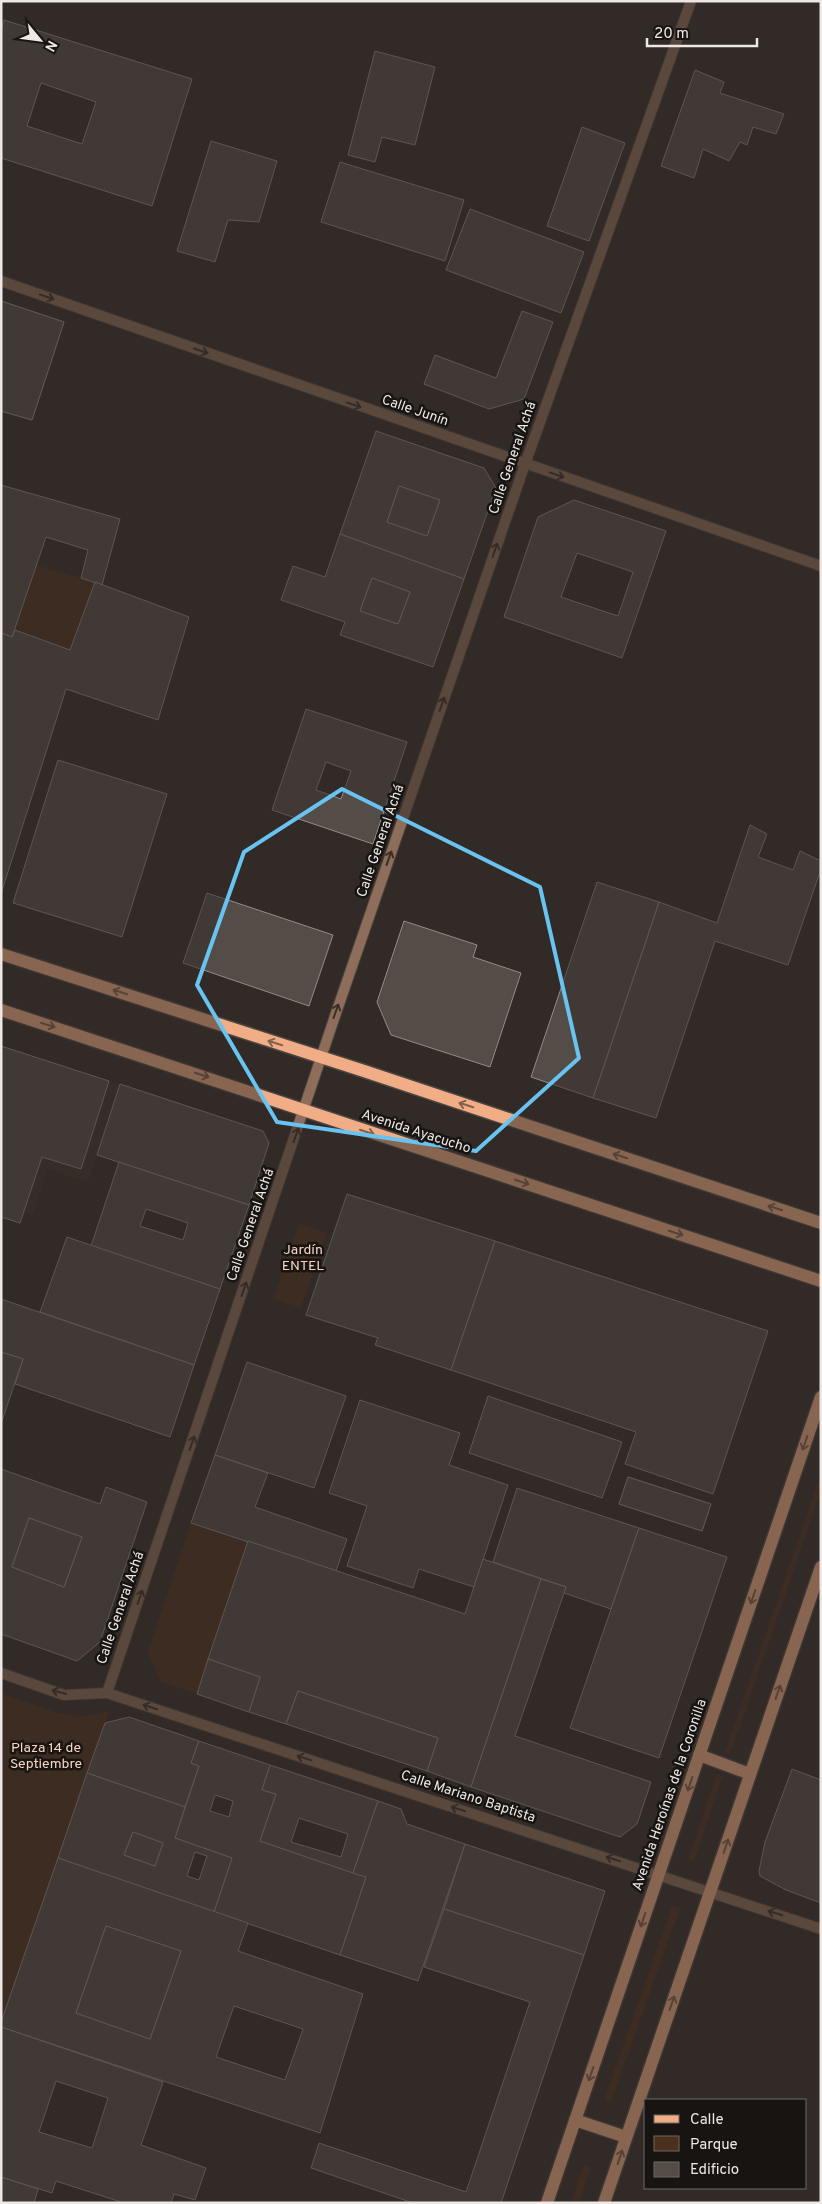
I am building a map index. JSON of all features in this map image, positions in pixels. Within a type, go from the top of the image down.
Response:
[{"type":"main road","points":[[1,954],[821,1223]]},
{"type":"main road","name":"Avenida Ayacucho","points":[[1,1010],[821,1281]]},
{"type":"main road","name":"Avenida Heroínas de la Coronilla","points":[[547,2203],[820,1401]]},
{"type":"main road","points":[[604,2203],[821,1567]]},
{"type":"main road","points":[[699,1755],[750,1774]]},
{"type":"main road","points":[[575,2120],[626,2137]]},
{"type":"street","name":"Calle General Achá","points":[[107,1693],[321,1058],[525,464],[691,1]]},
{"type":"street","name":"Calle Junín","points":[[1,281],[821,566]]},
{"type":"street","points":[[1,1673],[64,1695],[107,1693]]},
{"type":"street","name":"Calle Mariano Baptista","points":[[107,1693],[821,1929]]},
{"type":"highlighted area","points":[[342,789],[540,887],[579,1058],[476,1151],[277,1122],[197,985],[244,852]]},
{"type":"shaded area","points":[[1,1046],[120,1084],[88,1182],[47,1169],[33,1214],[24,1212],[20,1223],[3,1218],[1,1223]]},
{"type":"green space","points":[[36,565],[95,582],[70,650],[15,630]]},
{"type":"green space","name":"Jardín ENTEL","points":[[299,1223],[327,1233],[301,1308],[273,1299]]},
{"type":"green space","points":[[821,1474],[821,1491],[730,1755],[725,1752]]},
{"type":"green space","points":[[191,1523],[248,1541],[197,1694],[161,1682],[148,1652]]},
{"type":"green space","name":"Plaza 14 de Septiembre","points":[[1,1693],[58,1713],[83,1716],[109,1711],[1,2022]]},
{"type":"green space","points":[[717,1774],[723,1776],[694,1861],[688,1860]]},
{"type":"green space","points":[[672,1906],[680,1908],[611,2102],[604,2100]]},
{"type":"green space","points":[[584,2164],[591,2167],[579,2203],[571,2203]]},
{"type":"building","points":[[4,20],[192,79],[152,206],[1,158],[1,30]],"holes":[[[41,83],[96,102],[82,144],[27,126]]]},
{"type":"building","points":[[375,51],[435,67],[415,145],[382,137],[375,162],[348,155]]},
{"type":"building","points":[[695,70],[724,82],[720,93],[784,114],[776,134],[753,127],[747,145],[740,142],[729,161],[703,149],[694,178],[661,166]]},
{"type":"building","points":[[582,127],[625,143],[589,241],[547,226]]},
{"type":"building","points":[[211,141],[277,161],[259,222],[228,220],[215,262],[177,251]]},
{"type":"building","points":[[340,162],[464,200],[445,261],[321,222]]},
{"type":"building","points":[[470,209],[584,252],[561,313],[446,270]]},
{"type":"building","points":[[1,301],[64,322],[32,420],[1,411]]},
{"type":"building","points":[[1,301],[64,322],[32,420],[1,411]]},
{"type":"building","points":[[522,311],[553,322],[524,399],[489,409],[424,384],[435,355],[496,378]]},
{"type":"building","points":[[376,431],[484,468],[496,488],[464,579],[340,534]],"holes":[[[399,486],[440,500],[427,536],[387,522]]]},
{"type":"building","points":[[1,485],[120,519],[102,585],[81,578],[88,550],[46,537],[12,637],[1,633]]},
{"type":"building","points":[[399,486],[440,500],[427,536],[387,522]]},
{"type":"building","points":[[574,500],[666,531],[622,658],[504,617],[538,517]],"holes":[[[577,553],[633,572],[618,616],[561,597]]]},
{"type":"building","points":[[340,534],[464,579],[433,667],[340,635],[345,622],[281,600],[293,566],[325,577]],"holes":[[[372,578],[410,592],[398,624],[360,611]]]},
{"type":"building","points":[[372,578],[410,592],[398,624],[360,611]]},
{"type":"building","points":[[95,582],[189,617],[158,720],[66,689],[1,894],[1,633],[12,637],[15,630],[70,650]]},
{"type":"building","points":[[306,709],[407,742],[373,844],[272,810]],"holes":[[[326,762],[351,771],[341,799],[316,790]]]},
{"type":"building","points":[[58,760],[167,794],[122,937],[13,903]]},
{"type":"building","points":[[750,825],[767,834],[758,857],[793,870],[800,851],[821,861],[821,869],[788,965],[715,941],[656,1118],[593,1098],[659,902],[717,923]]},
{"type":"building","points":[[597,882],[659,902],[593,1098],[531,1077]]},
{"type":"building","points":[[207,893],[333,935],[309,1006],[183,963]]},
{"type":"building","points":[[404,921],[477,945],[473,957],[521,973],[490,1067],[391,1035],[377,1002]]},
{"type":"building","points":[[1,1046],[109,1081],[81,1169],[42,1157],[20,1223],[1,1217]]},
{"type":"building","points":[[120,1084],[263,1131],[269,1143],[249,1205],[97,1155]]},
{"type":"building","points":[[119,1162],[249,1205],[220,1289],[91,1246]],"holes":[[[146,1209],[188,1223],[183,1240],[140,1226]]]},
{"type":"building","points":[[347,1194],[495,1241],[451,1370],[375,1345],[378,1338],[306,1315]]},
{"type":"building","points":[[67,1237],[220,1289],[194,1365],[40,1312]]},
{"type":"building","points":[[495,1241],[768,1331],[713,1494],[625,1464],[636,1432],[451,1370]]},
{"type":"building","points":[[1,1299],[194,1365],[170,1437],[15,1384],[23,1359],[1,1352]]},
{"type":"building","points":[[1,1352],[23,1359],[1,1424]]},
{"type":"building","points":[[247,1362],[346,1396],[314,1488],[215,1455]]},
{"type":"building","points":[[488,1396],[622,1442],[602,1498],[469,1453]]},
{"type":"building","points":[[360,1400],[460,1433],[449,1465],[508,1485],[474,1587],[419,1569],[413,1588],[347,1566],[367,1506],[329,1493]]},
{"type":"building","points":[[215,1455],[268,1473],[255,1507],[347,1539],[336,1571],[191,1523]]},
{"type":"building","points":[[1,1469],[100,1504],[106,1487],[147,1502],[100,1642],[77,1661],[1,1634]],"holes":[[[29,1518],[82,1537],[64,1587],[12,1567]]]},
{"type":"building","points":[[628,1477],[711,1504],[702,1531],[619,1504]]},
{"type":"building","points":[[628,1477],[711,1504],[702,1531],[619,1504]]},
{"type":"building","points":[[517,1488],[639,1528],[611,1609],[564,1593],[566,1587],[493,1562]]},
{"type":"building","points":[[29,1518],[82,1537],[64,1587],[12,1567]]},
{"type":"building","points":[[639,1528],[727,1557],[659,1758],[570,1728]]},
{"type":"building","points":[[248,1541],[465,1614],[483,1559],[541,1579],[471,1787],[427,1771],[438,1738],[298,1691],[286,1724],[249,1712],[260,1677],[208,1659]]},
{"type":"building","points":[[541,1579],[566,1587],[515,1736],[651,1782],[637,1824],[620,1837],[471,1787]]},
{"type":"building","points":[[208,1659],[260,1677],[249,1712],[197,1694]]},
{"type":"building","points":[[298,1691],[438,1738],[427,1771],[286,1724]]},
{"type":"building","points":[[129,1717],[199,1741],[191,1763],[199,1766],[185,1807],[87,1773],[105,1723]]},
{"type":"building","points":[[199,1741],[270,1765],[262,1790],[276,1794],[260,1841],[366,1877],[340,1955],[214,1912],[232,1858],[175,1838],[199,1766],[191,1763]],"holes":[[[215,1795],[233,1801],[229,1817],[210,1811]]]},
{"type":"building","points":[[270,1765],[378,1801],[353,1873],[260,1841],[276,1794],[262,1790]],"holes":[[[299,1818],[348,1834],[341,1857],[291,1842]]]},
{"type":"building","points":[[792,1769],[821,1780],[821,1903],[786,1890],[760,1876],[759,1871],[765,1842]]},
{"type":"building","points":[[87,1773],[185,1807],[175,1838],[232,1858],[214,1912],[58,1858]],"holes":[[[133,1832],[163,1843],[155,1866],[124,1855]],[[195,1852],[207,1856],[199,1880],[187,1876]]]},
{"type":"building","points":[[378,1801],[401,1809],[407,1824],[465,1844],[418,1981],[340,1955],[366,1877],[353,1873]]},
{"type":"building","points":[[133,1832],[163,1843],[155,1866],[124,1855]]},
{"type":"building","points":[[465,1844],[605,1891],[584,1955],[444,1909]]},
{"type":"building","points":[[58,1858],[248,1923],[238,1951],[363,1994],[320,2133],[1,2027],[1,2022]],"holes":[[[106,1926],[181,1951],[150,2039],[76,2013]],[[234,2006],[303,2029],[285,2080],[216,2057]]]},
{"type":"building","points":[[444,1909],[584,1955],[501,2203],[413,2203],[311,2168],[319,2143],[466,2192],[530,2002],[424,1967]]},
{"type":"building","points":[[106,1926],[181,1951],[150,2039],[76,2013]]},
{"type":"building","points":[[1,2027],[163,2082],[141,2145],[206,2168],[195,2200],[174,2194],[171,2203],[124,2203],[56,2181],[52,2193],[1,2177]],"holes":[[[56,2081],[108,2098],[92,2148],[39,2132]]]},
{"type":"building","points":[[1,2177],[38,2189],[34,2203],[1,2203]]}]
